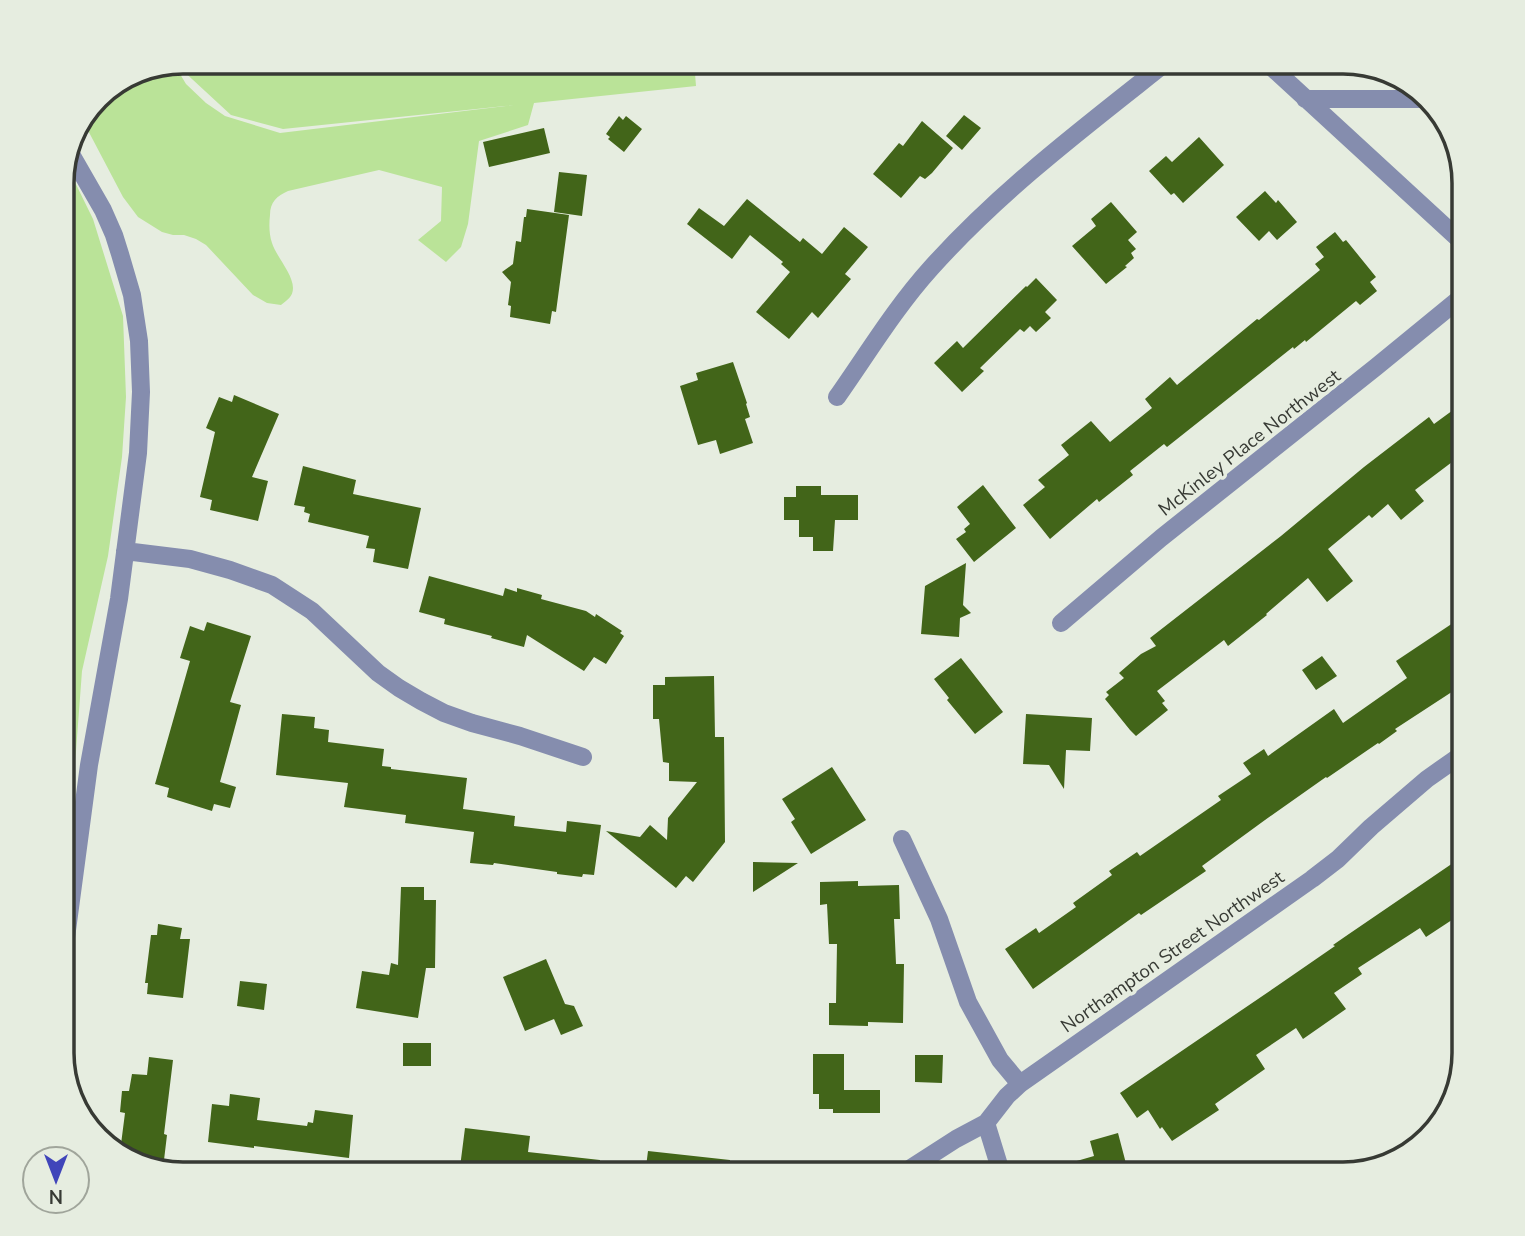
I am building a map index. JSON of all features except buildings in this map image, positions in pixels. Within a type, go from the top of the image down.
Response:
[{"type":"street","points":[[838,397],[895,311],[973,224],[1049,156],[1153,73]]},
{"type":"street","points":[[1278,73],[1452,233]]},
{"type":"street","points":[[1305,99],[1411,99]]},
{"type":"street","points":[[74,878],[89,765],[115,625],[142,392],[139,341],[132,295],[114,235],[98,200],[76,162]]},
{"type":"street","name":"McKinley Place Northwest","points":[[1061,623],[1161,538],[1452,305]]},
{"type":"street","points":[[125,551],[190,559],[272,585],[313,611],[378,673],[421,701],[472,723],[583,757]]},
{"type":"street","name":"Northampton Street Northwest","points":[[920,1162],[986,1123],[1020,1084],[1330,865],[1427,779],[1452,761]]},
{"type":"street","points":[[902,839],[939,919],[968,1002],[1000,1060],[1020,1084]]},
{"type":"street","points":[[986,1123],[998,1162]]},
{"type":"green space","points":[[180,73],[186,84],[206,103],[225,116],[280,133],[514,105],[283,129],[231,115],[186,73],[695,73],[696,86],[534,103],[528,125],[479,141],[468,224],[461,247],[446,262],[418,240],[441,221],[442,187],[379,170],[284,193],[273,203],[269,222],[272,243],[293,288],[292,294],[281,305],[267,303],[253,295],[206,245],[184,235],[162,232],[138,217],[123,197],[88,130],[105,105],[141,82]]},
{"type":"green space","points":[[74,180],[93,219],[123,316],[126,397],[122,457],[108,556],[82,671],[74,768]]}]
